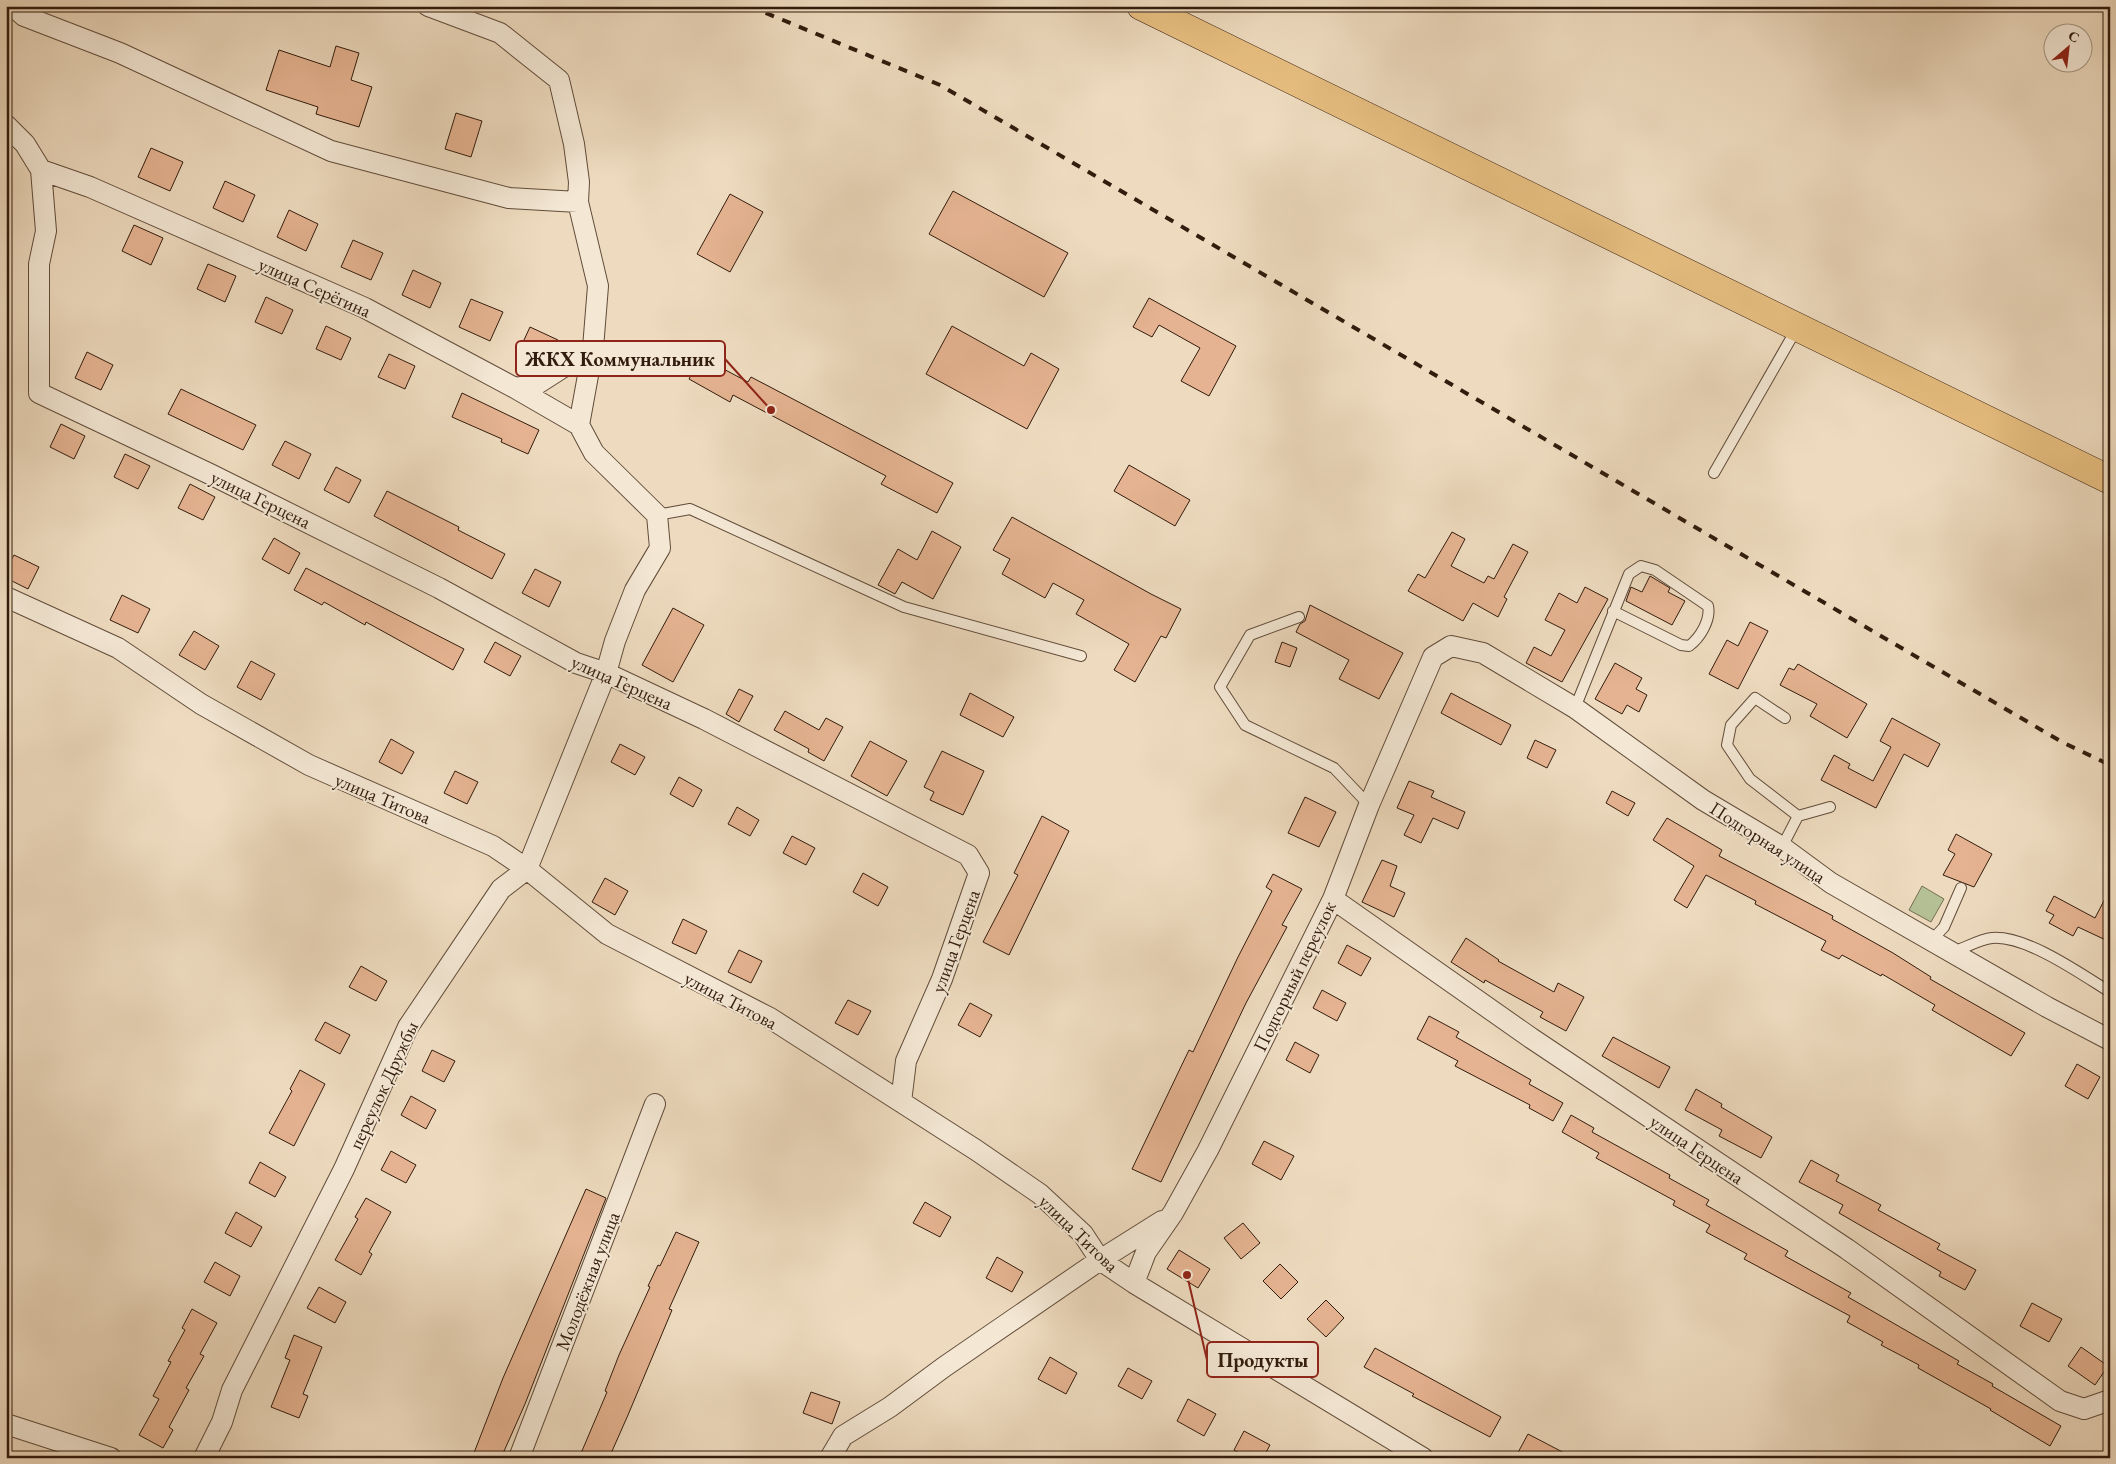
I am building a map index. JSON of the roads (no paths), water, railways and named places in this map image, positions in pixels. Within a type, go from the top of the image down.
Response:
[{"type":"main road","points":[[1141,6],[2110,480]]},
{"type":"street","points":[[13,6],[24,16],[120,53],[331,151],[509,198],[578,202]]},
{"type":"street","points":[[428,6],[500,33],[559,80],[574,144],[579,182],[578,202],[598,286],[593,348],[579,425],[594,454],[657,515],[660,548],[635,590],[606,673],[527,870]]},
{"type":"street","points":[[6,125],[26,144],[41,170]]},
{"type":"street","name":"улица Серёгина","points":[[41,170],[90,187],[365,308],[515,388],[579,425]]},
{"type":"street","name":"улица Герцена","points":[[41,170],[46,231],[39,264],[39,393],[193,466],[439,588],[576,663],[606,673],[704,719],[968,855],[980,873],[942,979],[906,1061],[901,1102]]},
{"type":"street","points":[[515,388],[537,384],[593,348]]},
{"type":"street","name":"улица Титова","points":[[6,597],[118,648],[201,704],[308,765],[493,846],[527,870],[608,934],[770,1018],[1040,1194],[1084,1234],[1100,1260],[1134,1283],[1422,1458]]},
{"type":"street","name":"Подгорная улица","points":[[1433,657],[1451,646],[1483,653],[1575,708],[1703,800],[1782,848],[1831,883],[1952,953],[2110,1040]]},
{"type":"street","name":"Подгорный переулок","points":[[1134,1283],[1146,1252],[1173,1213],[1208,1150],[1333,899],[1369,805],[1433,657]]},
{"type":"street","name":"переулок Дружбы","points":[[204,1458],[222,1422],[232,1390],[344,1170],[408,1027],[502,889],[527,870]]},
{"type":"street","name":"улица Герцена","points":[[1333,899],[1531,1038],[1847,1249],[2060,1401],[2084,1409],[2110,1400]]},
{"type":"street","name":"Молодёжная улица","points":[[519,1458],[656,1104]]},
{"type":"street","points":[[830,1458],[843,1436],[890,1407],[944,1367],[1100,1260],[1173,1213]]},
{"type":"street","points":[[6,1424],[111,1458]]},
{"type":"lane","points":[[1714,473],[1797,327]]},
{"type":"lane","points":[[657,515],[690,509],[904,607],[1080,656]]},
{"type":"lane","points":[[1575,708],[1613,611],[1629,574],[1641,566],[1655,570],[1708,606],[1710,615],[1696,640],[1689,646],[1681,645],[1613,611]]},
{"type":"lane","points":[[1299,617],[1250,635],[1220,687],[1245,725],[1334,768],[1369,805]]},
{"type":"lane","points":[[1785,718],[1755,698],[1731,725],[1727,745],[1750,778],[1798,816]]},
{"type":"lane","points":[[1782,848],[1798,816],[1830,808]]},
{"type":"lane","points":[[1931,941],[1944,927],[1961,888]]},
{"type":"lane","points":[[1952,953],[1991,938],[2010,939],[2048,955],[2110,992]]},
{"type":"railway","points":[[749,6],[940,85],[2062,742],[2110,765]]},
{"type":"place","name":"ЖКХ Коммунальник","points":[[771,410]]},
{"type":"place","name":"Продукты","points":[[1187,1275]]}]
